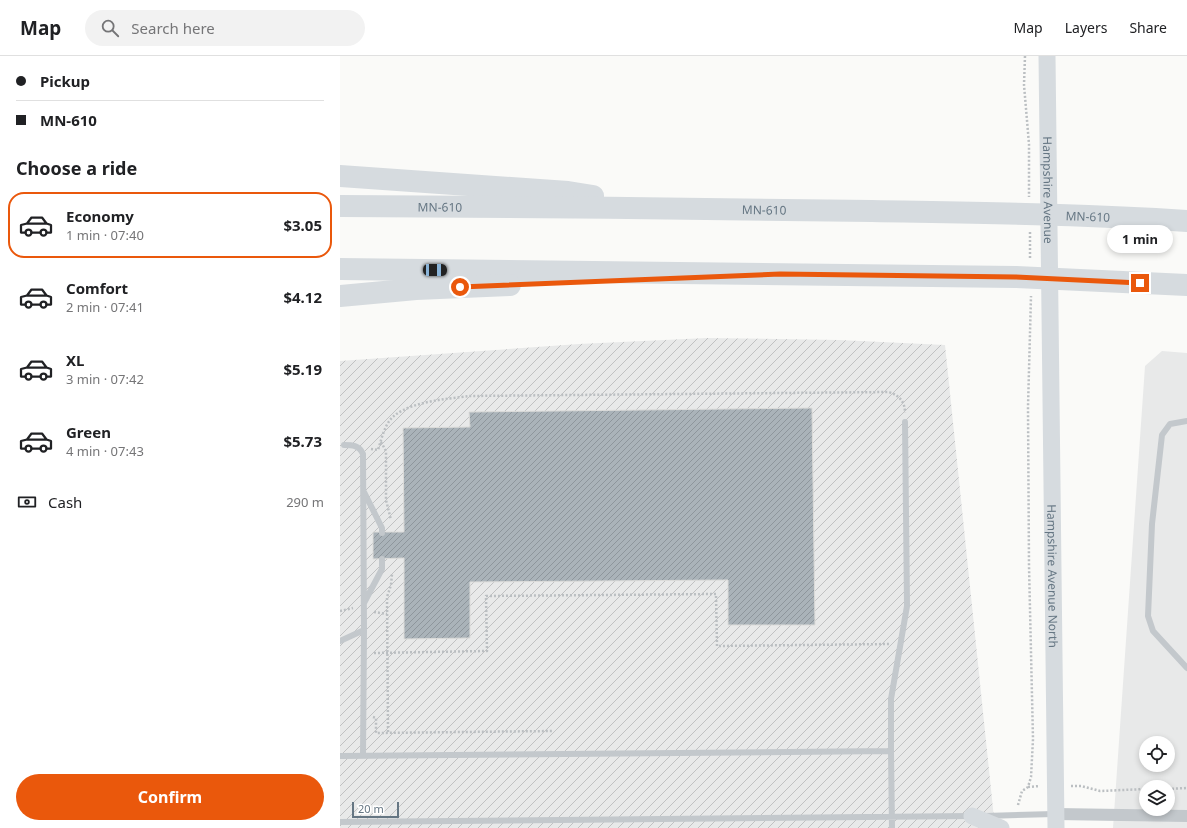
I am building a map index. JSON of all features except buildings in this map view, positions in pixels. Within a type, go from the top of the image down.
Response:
[{"type":"highway","points":[[340,176],[568,192],[667,207]]},
{"type":"highway","name":"MN-610","points":[[340,206],[667,207],[1020,213],[1187,221]]},
{"type":"highway","points":[[340,269],[1016,277],[1187,285]]},
{"type":"highway","points":[[340,296],[416,289],[780,274]]},
{"type":"street","name":"Hampshire Avenue","points":[[1047,56],[1050,323]]},
{"type":"street","name":"Hampshire Avenue North","points":[[1050,323],[1056,821]]},
{"type":"street","points":[[972,816],[1001,828]]},
{"type":"street","points":[[1056,821],[1187,816]]},
{"type":"lane","points":[[1187,421],[1170,424],[1162,435],[1152,524],[1148,616],[1154,631],[1187,668]]},
{"type":"lane","points":[[892,828],[891,699],[907,606],[905,422]]},
{"type":"lane","points":[[344,445],[353,445],[360,448],[363,454],[363,756]]},
{"type":"lane","points":[[363,491],[382,528],[382,532]]},
{"type":"lane","points":[[364,604],[382,569],[382,558]]},
{"type":"lane","points":[[340,641],[364,630]]},
{"type":"lane","points":[[340,756],[891,751]]},
{"type":"lane","points":[[340,822],[972,816],[1056,821]]},
{"type":"path","points":[[1025,56],[1024,85],[1029,144],[1029,200]]},
{"type":"path","points":[[1030,231],[1030,262]]},
{"type":"path","points":[[1020,796],[1022,791],[1028,787],[1031,777],[1033,739],[1028,407],[1031,293]]},
{"type":"path","points":[[360,448],[378,450],[388,423],[398,413],[408,408],[425,403],[469,396],[889,392],[898,395],[902,401],[905,422]]},
{"type":"path","points":[[381,442],[386,451],[386,500],[390,513],[391,526]]},
{"type":"path","points":[[388,732],[387,597],[391,585],[392,571]]},
{"type":"path","points":[[364,653],[487,651],[486,596],[716,594],[717,646],[900,644]]},
{"type":"path","points":[[363,714],[376,718],[376,733],[553,730]]},
{"type":"path","points":[[1081,786],[1100,791],[1139,790]]},
{"type":"path","points":[[1175,789],[1187,788]]},
{"type":"shaded area","points":[[707,338],[839,340],[945,345],[995,828],[340,828],[340,361],[579,344]]},
{"type":"shaded area","points":[[1162,351],[1187,353],[1187,828],[1113,828],[1145,366]]},
{"type":"route","points":[[460,287],[780,274],[1016,277],[1140,283]]}]
